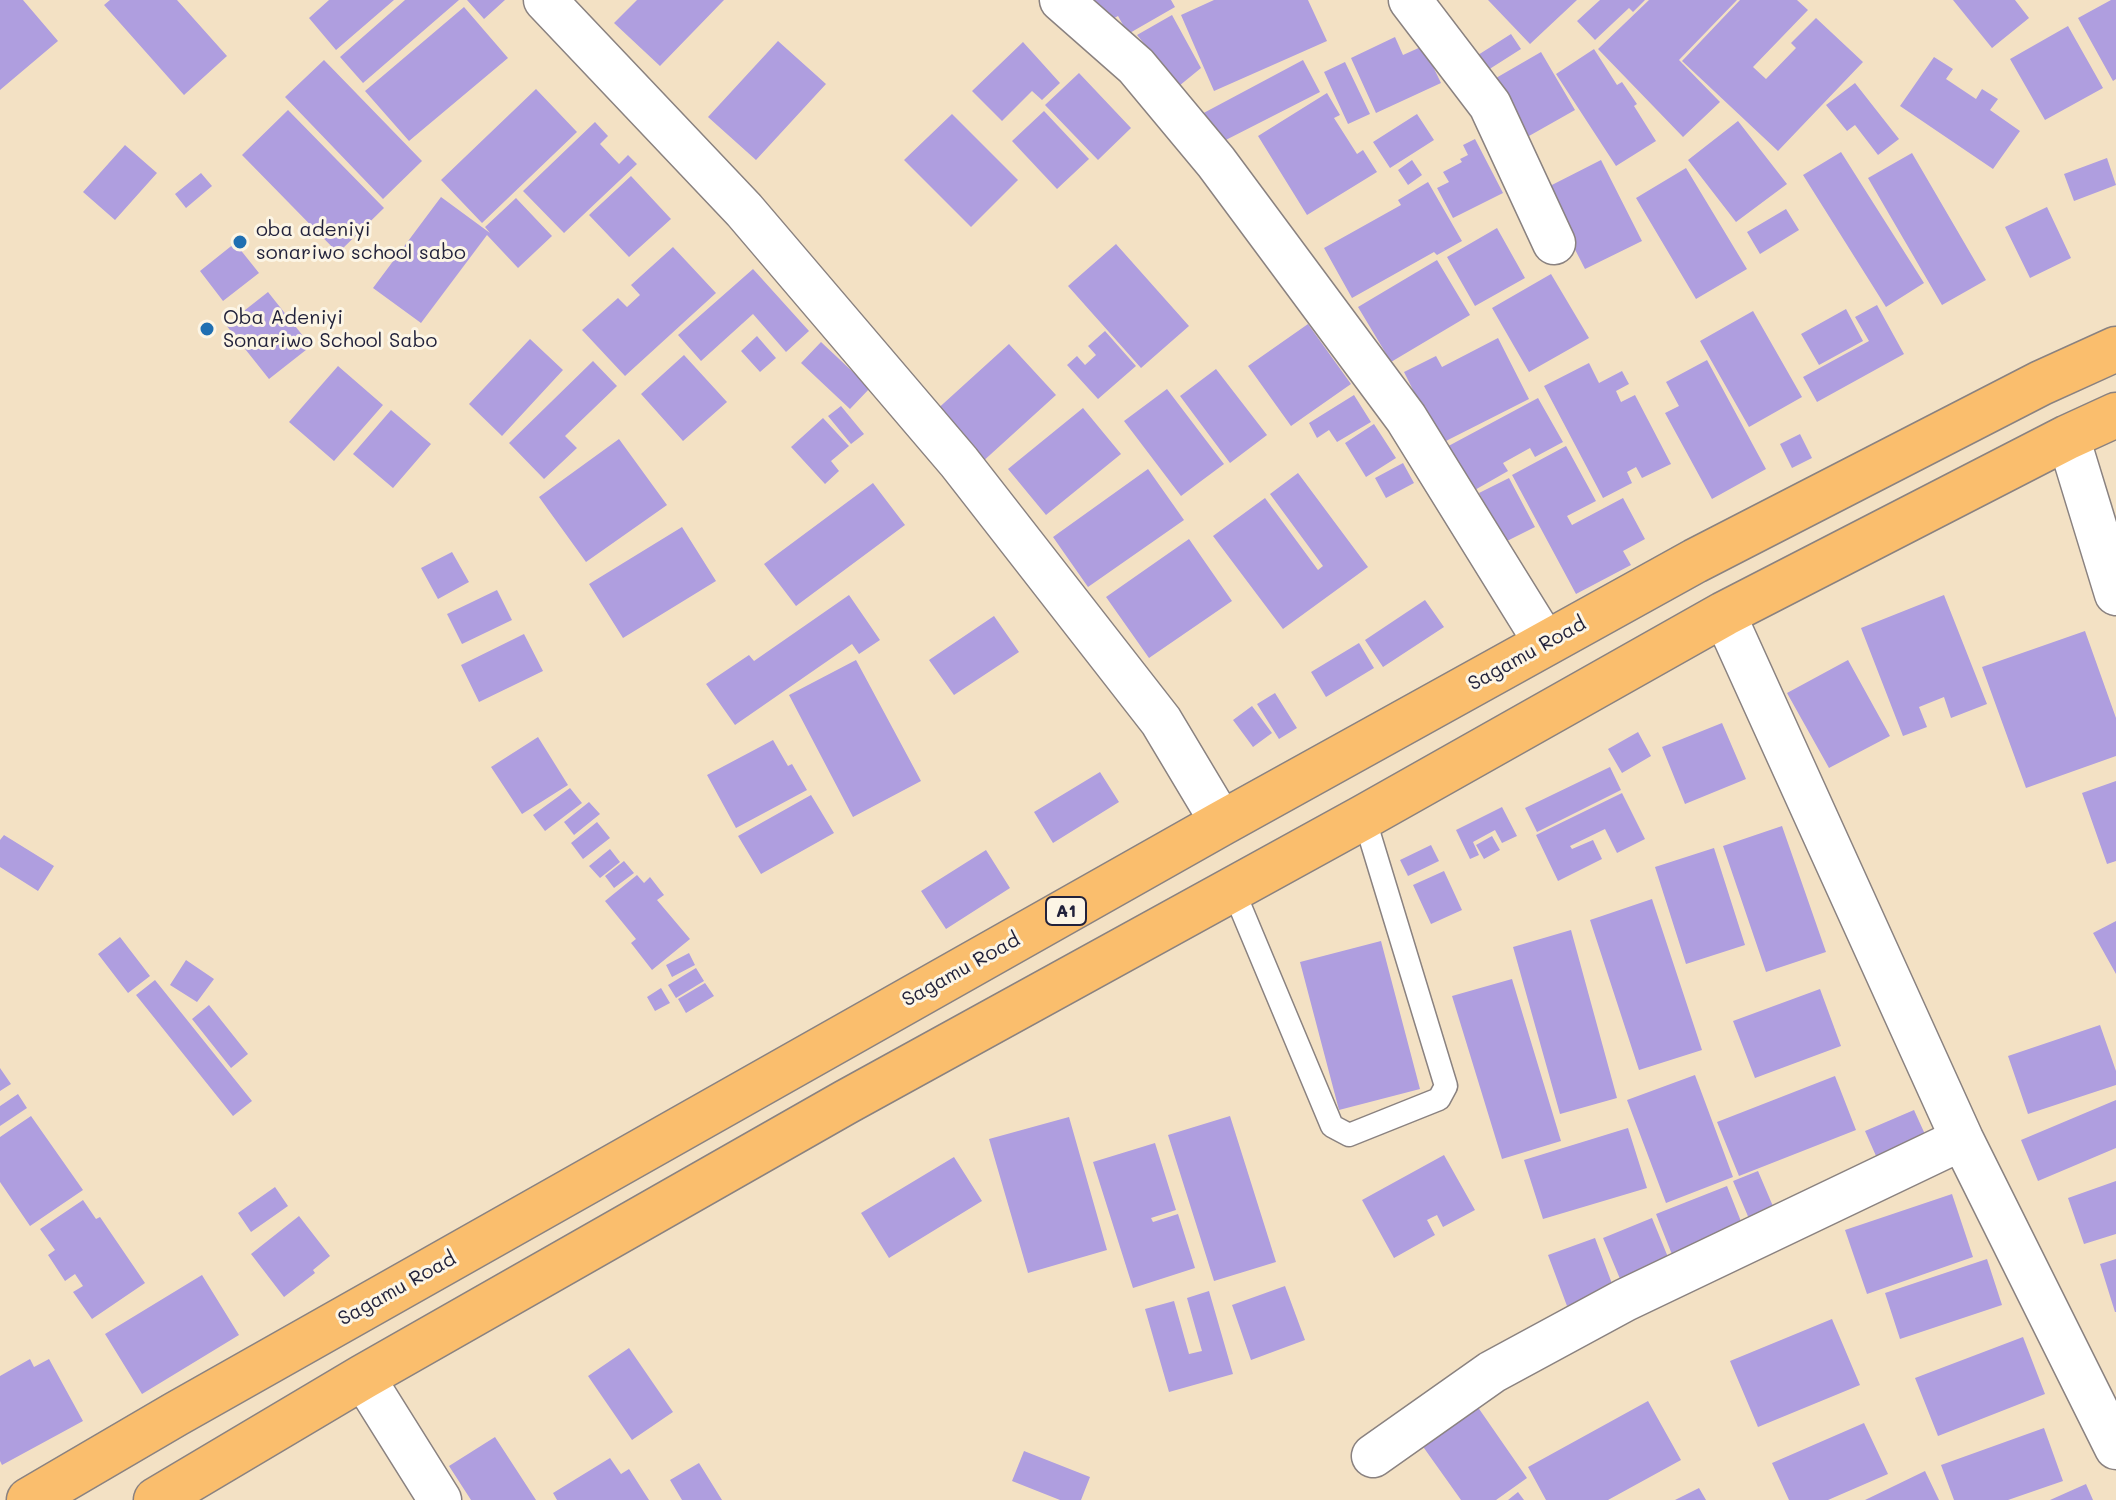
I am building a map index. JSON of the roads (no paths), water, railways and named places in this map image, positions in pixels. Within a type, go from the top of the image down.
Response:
[{"type":"highway","name":"Sagamu Road","points":[[29,1500],[1222,823],[1723,546],[2041,383],[2116,349]]},
{"type":"highway","points":[[156,1500],[363,1377],[860,1094],[1364,817],[1724,614],[2116,415]]},
{"type":"highway","points":[[176,1414],[211,1468]]},
{"type":"street","points":[[545,0],[744,210],[959,462],[1161,721],[1222,823]]},
{"type":"street","points":[[1061,0],[1136,66],[1235,187],[1406,418],[1546,644]]},
{"type":"street","points":[[1410,0],[1490,105],[1554,243]]},
{"type":"street","points":[[2068,437],[2116,594]]},
{"type":"street","points":[[1724,614],[1962,1139],[2116,1448]]},
{"type":"street","points":[[1373,1456],[1492,1372],[1625,1300],[1962,1139]]},
{"type":"street","points":[[363,1377],[440,1500]]},
{"type":"lane","points":[[1232,887],[1332,1126],[1349,1135],[1439,1099],[1446,1086],[1364,817]]},
{"type":"place","name":"oba adeniyi sonariwo school sabo","points":[[240,242]]},
{"type":"place","name":"Oba Adeniyi Sonariwo School Sabo","points":[[207,329]]}]
